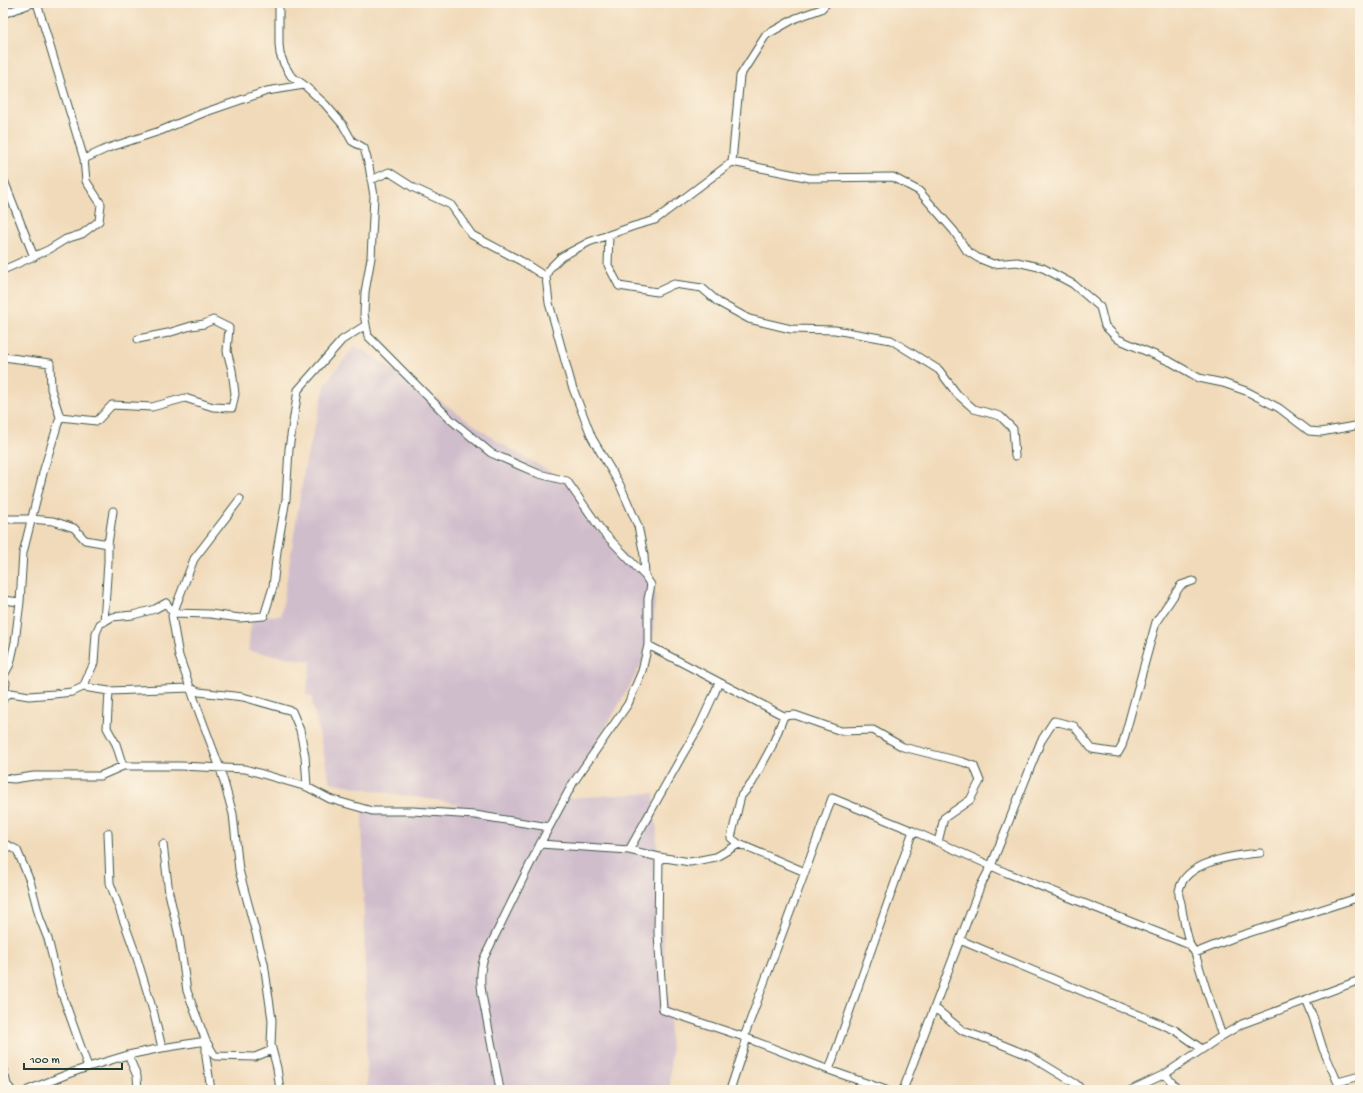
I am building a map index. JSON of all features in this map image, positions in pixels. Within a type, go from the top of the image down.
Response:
[{"type":"street","points":[[3,14],[33,3]]},
{"type":"street","points":[[3,270],[34,257],[66,239],[82,234],[99,221],[101,204],[86,181],[84,159],[36,3]]},
{"type":"street","points":[[279,3],[280,54],[291,76],[304,85],[325,104],[343,125],[352,141],[364,148],[374,196],[371,258],[365,292],[364,314],[368,336],[450,419],[491,453],[539,474],[567,481],[602,531],[645,576],[651,585],[648,599],[648,645],[642,671],[628,704],[573,783],[540,844],[490,944],[481,967],[483,996],[500,1090]]},
{"type":"street","points":[[645,576],[644,555],[638,526],[620,485],[592,438],[572,386],[549,303],[546,277],[549,269],[561,257],[589,242],[655,220],[732,162],[740,76],[766,35],[796,18],[820,9],[827,3]]},
{"type":"street","points":[[84,159],[108,148],[160,131],[203,113],[267,91],[304,85]]},
{"type":"street","points":[[732,162],[810,178],[893,177],[919,191],[954,231],[967,251],[978,258],[993,264],[1017,262],[1043,268],[1073,284],[1100,307],[1105,326],[1118,339],[1171,362],[1199,378],[1246,391],[1278,408],[1309,431],[1321,432],[1360,425]]},
{"type":"street","points":[[371,180],[388,172],[414,188],[451,205],[472,235],[521,261],[546,277]]},
{"type":"street","points":[[3,178],[34,257]]},
{"type":"street","points":[[609,235],[608,266],[619,286],[657,292],[674,284],[702,288],[718,302],[749,319],[791,329],[835,330],[891,340],[939,370],[957,394],[974,409],[1000,416],[1013,429],[1015,456]]},
{"type":"street","points":[[60,416],[97,421],[112,405],[152,407],[185,398],[213,407],[232,408],[235,394],[232,370],[227,351],[229,328],[213,320],[168,334],[138,339]]},
{"type":"street","points":[[83,687],[94,662],[96,633],[100,624],[112,617],[133,615],[155,609],[166,603],[173,612],[210,614],[240,618],[264,616],[273,587],[277,551],[286,499],[289,449],[298,390],[342,340],[366,325]]},
{"type":"street","points":[[3,357],[50,363],[51,389],[60,416],[23,553],[20,602],[15,642],[10,664],[3,678],[6,683],[4,698]]},
{"type":"street","points":[[240,498],[194,559],[172,616],[179,656],[220,768],[233,814],[239,870],[264,962],[272,1020],[271,1044],[277,1068],[280,1090]]},
{"type":"street","points":[[104,622],[108,544],[113,511]]},
{"type":"street","points":[[3,519],[53,521],[74,528],[85,540],[108,544]]},
{"type":"street","points":[[903,1090],[980,887],[991,866],[1041,741],[1054,721],[1074,726],[1092,749],[1118,753],[1122,746],[1156,622],[1181,585],[1193,581]]},
{"type":"street","points":[[3,600],[20,602]]},
{"type":"street","points":[[648,645],[784,716],[795,715],[841,731],[873,730],[903,747],[974,766],[980,781],[970,800],[944,818],[938,842]]},
{"type":"street","points":[[629,850],[699,727],[719,682]]},
{"type":"street","points":[[4,698],[11,693],[29,696],[54,694],[72,692],[83,687],[109,691],[190,688],[199,692],[243,697],[292,711],[300,730],[305,756],[307,787]]},
{"type":"street","points":[[109,691],[107,728],[116,744],[123,766]]},
{"type":"street","points":[[784,716],[772,746],[752,783],[741,796],[731,838],[738,844],[805,872]]},
{"type":"street","points":[[3,778],[14,779],[34,776],[100,776],[123,766],[180,766],[245,769],[307,787],[330,799],[372,811],[412,811],[475,815],[549,828]]},
{"type":"street","points":[[730,1090],[745,1037],[832,798],[913,831],[991,866],[1190,945]]},
{"type":"street","points":[[829,1070],[913,831]]},
{"type":"street","points":[[108,833],[110,883],[136,956],[154,1014],[162,1048]]},
{"type":"street","points":[[3,843],[17,850],[30,881],[40,919],[48,939],[60,988],[88,1067]]},
{"type":"street","points":[[163,844],[169,894],[179,936],[187,991],[206,1041],[215,1056],[255,1057],[272,1050]]},
{"type":"street","points":[[540,844],[629,850],[690,862],[716,857],[738,844]]},
{"type":"street","points":[[1222,1036],[1195,953],[1190,945],[1183,921],[1179,891],[1189,874],[1206,863],[1234,855],[1260,853]]},
{"type":"street","points":[[659,857],[658,933],[663,1010],[745,1037],[829,1070],[886,1090]]},
{"type":"street","points":[[1195,953],[1233,938],[1360,897]]},
{"type":"street","points":[[960,940],[1175,1030],[1202,1049]]},
{"type":"street","points":[[1132,1090],[1165,1074],[1242,1024],[1360,980]]},
{"type":"street","points":[[1306,1000],[1332,1073],[1341,1090]]},
{"type":"street","points":[[935,1008],[963,1031],[1030,1056],[1076,1084],[1082,1090]]},
{"type":"street","points":[[28,1090],[68,1074],[128,1054],[206,1041]]},
{"type":"street","points":[[206,1041],[206,1057],[211,1090]]},
{"type":"street","points":[[128,1054],[137,1076],[138,1090]]},
{"type":"street","points":[[3,1072],[7,1088]]},
{"type":"street","points":[[1165,1074],[1178,1090]]},
{"type":"street","points":[[1338,1082],[1360,1076]]},
{"type":"shaded area","points":[[355,345],[432,395],[497,441],[566,481],[594,526],[650,578],[655,595],[653,642],[565,798],[654,793],[671,1049],[670,1090],[367,1090],[362,810],[462,804],[394,794],[330,782],[312,702],[313,697],[306,695],[311,661],[248,651],[252,615],[281,616],[305,465],[326,383]]}]
